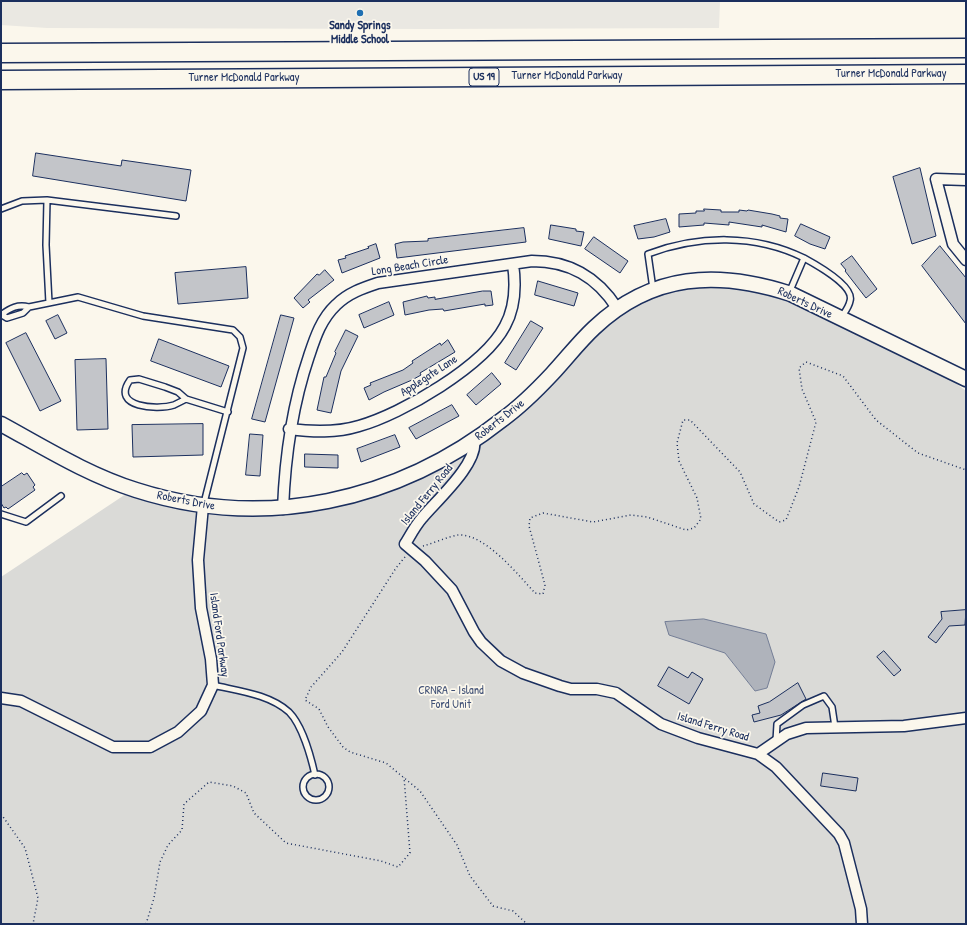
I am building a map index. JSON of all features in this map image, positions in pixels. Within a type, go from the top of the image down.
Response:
[{"type":"highway","name":"US 19","points":[[1,53],[966,48]]},
{"type":"highway","name":"Turner McDonald Parkway","points":[[1,80],[966,74]]},
{"type":"street","points":[[966,180],[936,179],[953,244],[966,260]]},
{"type":"street","name":"Long Beach Circle","points":[[283,509],[289,429],[300,381],[316,334],[327,314],[344,298],[360,289],[378,283],[513,264],[546,261],[574,268],[599,284],[617,308]]},
{"type":"street","name":"Applegate Lane","points":[[289,429],[325,432],[360,426],[409,406],[454,377],[490,347],[505,326],[511,312],[515,296],[513,264]]},
{"type":"street","name":"Roberts Drive","points":[[1,424],[94,474],[135,490],[203,506],[237,509],[283,509],[331,501],[381,487],[428,467],[474,440],[526,400],[593,329],[617,308],[653,290],[672,284],[706,279],[741,281],[768,286],[788,294],[966,379]]},
{"type":"street","name":"Island Ferry Road","points":[[474,440],[474,452],[468,466],[421,519],[405,544],[412,549],[452,590],[477,637],[501,661],[523,673],[571,689],[598,689],[616,693],[661,724],[698,738],[758,754],[776,767],[838,834],[844,843],[861,909],[862,924]]},
{"type":"street","name":"Island Ford Parkway","points":[[1,698],[21,702],[112,747],[150,747],[178,732],[201,711],[213,686],[211,660],[201,608],[198,560],[203,506]]},
{"type":"street","name":"Island Ferry Road","points":[[758,754],[792,732],[806,728],[904,726],[966,718]]},
{"type":"lane","points":[[1,209],[22,201],[47,200],[176,216]]},
{"type":"lane","points":[[47,200],[46,245],[49,302]]},
{"type":"lane","points":[[653,290],[648,254],[672,246],[706,241],[744,240],[784,248],[828,271],[850,294],[851,301],[840,319]]},
{"type":"lane","points":[[788,294],[804,258]]},
{"type":"lane","points":[[29,307],[24,313],[8,318],[1,315],[7,310],[21,305],[29,307],[78,297],[143,316],[234,330],[240,336],[243,348],[203,506]]},
{"type":"lane","points":[[186,399],[173,405],[143,406],[130,402],[126,396],[125,387],[130,380],[139,379],[178,392],[186,399],[228,412]]},
{"type":"lane","points":[[1,514],[7,515],[18,521],[26,522],[61,496]]},
{"type":"lane","points":[[213,686],[260,696],[290,713],[307,743],[316,775]]},
{"type":"lane","points":[[776,741],[777,724],[803,705],[824,696],[832,708],[835,727]]},
{"type":"lane","points":[[316,775],[323,777],[329,788],[328,792],[323,798],[315,800],[307,797],[303,789],[303,785],[308,778],[316,775]]},
{"type":"path","points":[[528,924],[513,911],[492,906],[470,876],[457,845],[420,791],[386,763],[350,752],[328,727],[319,709],[305,700],[311,687],[342,652],[396,568],[412,549],[459,535],[473,539],[498,553],[535,593],[543,594],[545,585],[529,526],[530,518],[543,513],[593,522],[631,515],[647,517],[686,530],[694,528],[701,519],[697,498],[679,461],[677,442],[683,420],[690,420],[740,472],[754,504],[779,522],[786,520],[800,487],[816,422],[802,389],[798,368],[806,362],[843,376],[876,420],[918,453],[966,470]]},
{"type":"path","points":[[146,924],[154,898],[160,862],[168,845],[182,830],[184,804],[209,782],[233,786],[246,793],[254,813],[286,843],[381,861],[398,867],[410,853],[404,777]]},
{"type":"path","points":[[1,814],[25,848],[38,898],[33,924]]},
{"type":"shaded area","name":"Sandy Springs Middle School","points":[[1,1],[720,1],[719,28],[429,29],[47,28],[1,25]]},
{"type":"shaded area","points":[[704,619],[766,634],[775,662],[767,688],[755,691],[725,653],[669,635],[665,622]]},
{"type":"green space","name":"CRNRA - Island Ford Unit","points":[[748,280],[923,358],[966,391],[966,924],[1,924],[1,577],[132,490],[172,505],[332,500],[424,468],[492,428],[625,303],[689,282]],"holes":[[[725,653],[767,688],[755,691]]]},
{"type":"building","points":[[36,153],[121,166],[122,160],[191,170],[186,201],[33,176]]},
{"type":"building","points":[[920,168],[936,236],[912,244],[893,177]]},
{"type":"building","points":[[704,209],[721,210],[721,212],[739,212],[739,210],[748,210],[780,216],[780,218],[788,219],[786,232],[762,225],[762,227],[729,222],[729,225],[704,223],[704,225],[679,227],[679,214],[696,213],[696,211],[704,211]]},
{"type":"building","points":[[666,219],[670,232],[654,237],[638,239],[634,226]]},
{"type":"building","points":[[801,224],[830,237],[825,249],[810,244],[795,236]]},
{"type":"building","points":[[551,225],[576,229],[576,231],[584,232],[581,246],[549,239]]},
{"type":"building","points":[[524,228],[526,242],[397,258],[395,244],[403,242],[428,241],[428,239]]},
{"type":"building","points":[[594,237],[628,261],[620,273],[585,249]]},
{"type":"building","points":[[376,244],[380,258],[342,273],[338,260],[346,258],[345,256],[369,248],[368,247]]},
{"type":"building","points":[[940,246],[966,278],[966,324],[922,266]]},
{"type":"building","points":[[852,256],[877,289],[866,298],[841,264]]},
{"type":"building","points":[[246,267],[248,298],[178,304],[175,273]]},
{"type":"building","points":[[325,270],[334,280],[308,300],[310,302],[303,308],[294,298],[317,274],[319,275]]},
{"type":"building","points":[[538,281],[578,293],[574,306],[535,295]]},
{"type":"building","points":[[491,291],[493,305],[485,306],[485,304],[444,311],[443,309],[429,310],[405,315],[403,302],[427,296],[428,298],[435,297],[435,299]]},
{"type":"building","points":[[389,302],[394,315],[364,328],[359,315]]},
{"type":"building","points":[[58,315],[67,333],[55,339],[46,321]]},
{"type":"building","points":[[281,315],[294,318],[265,422],[252,419]]},
{"type":"building","points":[[531,321],[543,328],[516,370],[505,363]]},
{"type":"building","points":[[346,330],[358,336],[341,371],[331,413],[317,410],[324,377],[326,377],[336,353],[335,352]]},
{"type":"building","points":[[26,333],[61,401],[40,411],[6,343]]},
{"type":"building","points":[[159,339],[229,366],[221,387],[151,361]]},
{"type":"building","points":[[448,340],[455,352],[420,373],[421,375],[369,400],[364,388],[371,385],[370,383],[403,370],[413,363],[412,361],[440,343],[441,345]]},
{"type":"building","points":[[106,359],[108,429],[77,430],[75,360]]},
{"type":"building","points":[[492,373],[501,384],[476,405],[467,395]]},
{"type":"building","points":[[452,405],[459,416],[416,439],[409,428]]},
{"type":"building","points":[[203,424],[203,455],[133,457],[132,425]]},
{"type":"building","points":[[250,434],[263,435],[260,476],[246,475]]},
{"type":"building","points":[[395,435],[400,447],[361,462],[357,449]]},
{"type":"building","points":[[305,454],[338,455],[338,468],[305,467]]},
{"type":"building","points":[[22,473],[24,475],[27,473],[35,485],[33,487],[35,490],[8,509],[6,507],[4,508],[1,503],[1,487]]},
{"type":"building","points":[[966,610],[965,625],[949,626],[936,643],[928,637],[942,619],[941,612]]},
{"type":"building","points":[[884,651],[901,670],[894,676],[877,657]]},
{"type":"building","points":[[669,667],[688,678],[692,672],[703,679],[689,704],[658,686]]},
{"type":"building","points":[[798,683],[806,699],[781,715],[754,722],[752,715],[760,713],[758,706],[769,702]]},
{"type":"building","points":[[823,773],[858,778],[856,791],[821,786]]},
{"type":"place","name":"Sandy Springs Middle School","points":[[360,13]]}]
